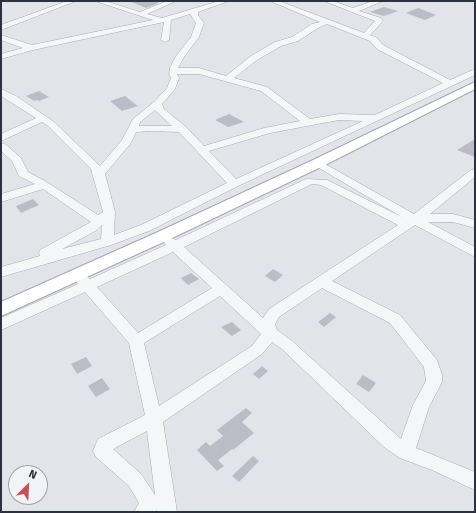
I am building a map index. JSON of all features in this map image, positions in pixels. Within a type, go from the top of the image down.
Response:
[{"type":"main road","points":[[1,309],[82,280],[169,241],[318,163],[475,84]]},
{"type":"street","points":[[1,28],[73,1]]},
{"type":"street","points":[[98,1],[160,20]]},
{"type":"street","points":[[140,14],[173,1]]},
{"type":"street","points":[[1,57],[31,48],[168,19],[226,1]]},
{"type":"street","points":[[273,1],[373,39],[380,47],[451,84]]},
{"type":"street","points":[[327,1],[379,20],[365,36]]},
{"type":"street","points":[[354,10],[380,1]]},
{"type":"street","points":[[100,174],[127,141],[140,117],[158,104],[171,89],[175,78],[173,71],[180,56],[195,37],[200,23],[194,16],[194,11]]},
{"type":"street","points":[[165,40],[168,19]]},
{"type":"street","points":[[227,79],[254,58],[278,44],[295,39],[315,26],[329,22]]},
{"type":"street","points":[[1,37],[31,48]]},
{"type":"street","points":[[173,71],[199,71],[264,89],[308,122]]},
{"type":"street","points":[[1,272],[26,263],[107,242],[165,219],[234,184],[350,132],[475,72]]},
{"type":"street","points":[[1,92],[13,98],[51,124],[91,163],[100,174],[109,212],[107,242]]},
{"type":"street","points":[[1,103],[13,98]]},
{"type":"street","points":[[158,104],[160,110],[182,129],[234,184]]},
{"type":"street","points":[[201,150],[268,130],[308,122],[345,117],[377,118]]},
{"type":"street","points":[[1,138],[43,118]]},
{"type":"street","points":[[132,130],[149,128],[182,129]]},
{"type":"street","points":[[1,146],[17,160],[23,174],[44,185],[100,222]]},
{"type":"street","points":[[318,163],[413,221],[442,217],[475,224]]},
{"type":"street","points":[[144,512],[149,503],[140,486],[129,474],[102,451],[104,445],[154,419],[258,350],[270,333],[268,324],[270,316],[413,221],[475,172]]},
{"type":"street","points":[[475,253],[413,221],[323,182],[310,180],[169,241],[220,289],[270,333],[287,345],[390,441],[406,452],[438,464],[475,482]]},
{"type":"street","points":[[1,198],[44,185]]},
{"type":"street","points":[[26,263],[100,222],[109,212]]},
{"type":"street","points":[[1,324],[82,280],[136,341],[154,419],[167,512]]},
{"type":"street","points":[[321,282],[390,315],[395,319],[432,365],[434,382],[421,405],[406,452]]},
{"type":"street","points":[[136,341],[220,289]]},
{"type":"building","points":[[129,1],[154,1],[159,3],[146,8]]},
{"type":"building","points":[[384,7],[398,11],[384,16],[370,12]]},
{"type":"building","points":[[418,8],[436,15],[425,20],[406,13]]},
{"type":"building","points":[[39,91],[49,97],[39,101],[34,101],[26,96]]},
{"type":"building","points":[[125,96],[138,106],[122,111],[110,101]]},
{"type":"building","points":[[229,114],[244,122],[228,127],[215,120]]},
{"type":"building","points":[[475,139],[475,157],[457,150]]},
{"type":"building","points":[[33,199],[39,205],[21,213],[16,206]]},
{"type":"building","points":[[273,269],[283,275],[275,282],[265,276]]},
{"type":"building","points":[[191,273],[199,279],[188,285],[181,278]]},
{"type":"building","points":[[330,313],[336,317],[324,327],[318,322]]},
{"type":"building","points":[[232,322],[241,330],[232,336],[221,327]]},
{"type":"building","points":[[86,357],[92,366],[77,374],[71,364]]},
{"type":"building","points":[[262,366],[268,371],[259,379],[253,374]]},
{"type":"building","points":[[363,375],[376,383],[369,392],[356,384]]},
{"type":"building","points":[[102,378],[110,389],[96,397],[88,386]]},
{"type":"building","points":[[246,408],[252,413],[242,422],[254,433],[218,460],[224,466],[217,471],[197,450],[206,442],[210,446],[223,436],[217,430]]},
{"type":"building","points":[[253,456],[259,461],[239,482],[232,476]]}]
